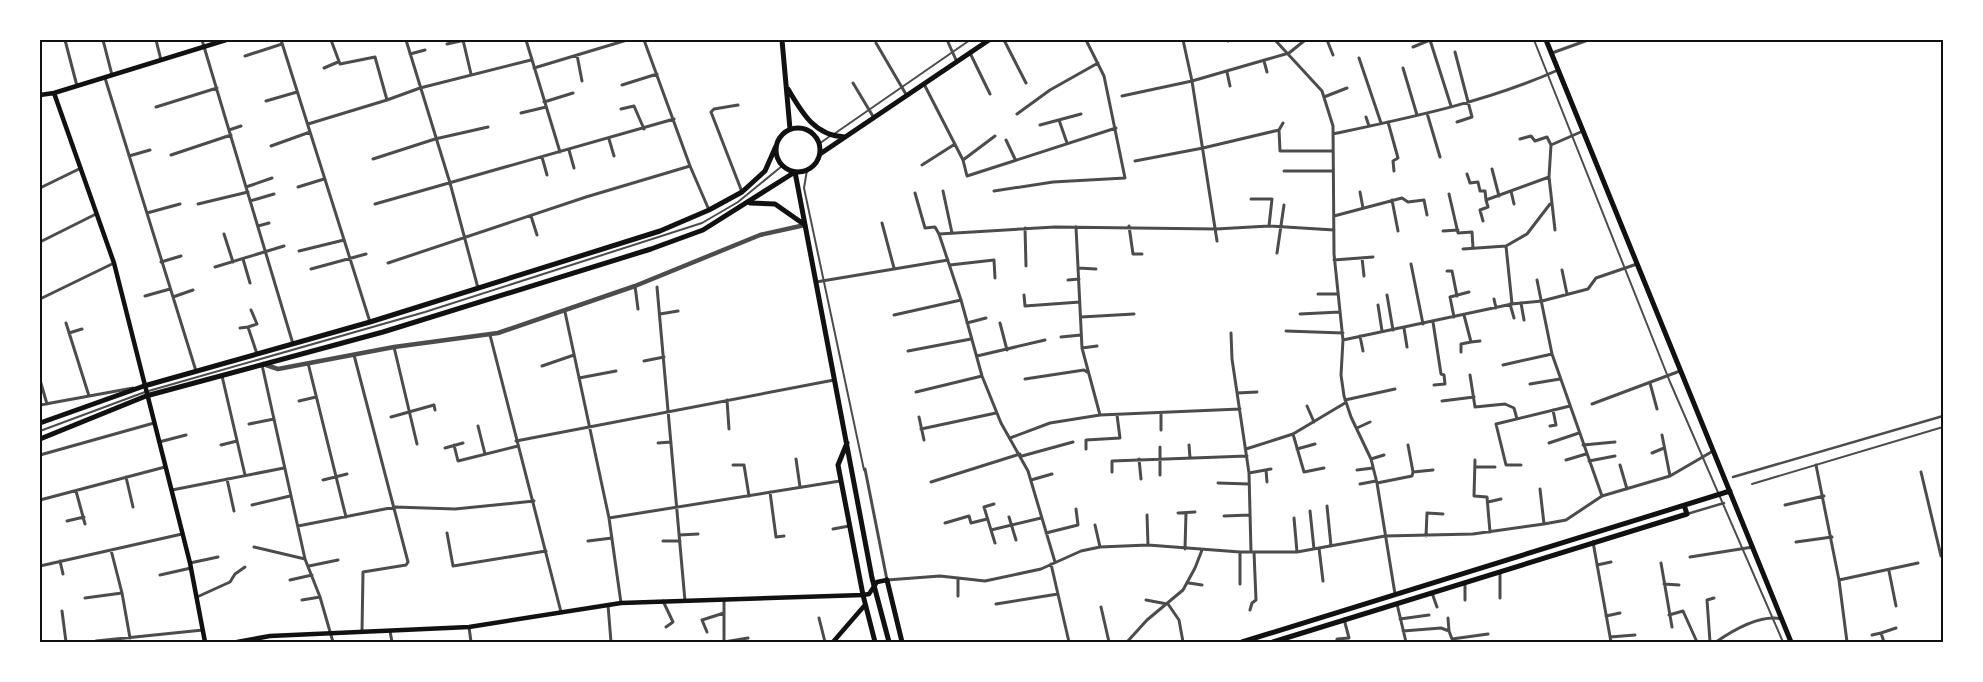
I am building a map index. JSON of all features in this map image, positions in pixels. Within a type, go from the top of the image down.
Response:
[{"type":"main road","points":[[40,95],[54,93],[105,78],[226,40]]},
{"type":"main road","points":[[782,40],[790,129]]},
{"type":"main road","points":[[40,423],[145,391],[221,375],[383,332],[651,249],[703,230],[795,172],[807,170],[813,166],[820,154],[989,40]]},
{"type":"main road","points":[[1546,40],[1791,642]]},
{"type":"main road","points":[[786,87],[814,126],[830,136],[846,137]]},
{"type":"main road","points":[[54,93],[114,263],[191,566],[205,642]]},
{"type":"main road","points":[[40,439],[145,391],[196,371],[370,322],[660,231],[709,210],[742,192],[765,171],[778,139],[790,129],[808,130],[813,134],[820,144],[820,154]]},
{"type":"main road","points":[[776,146],[776,153],[782,166],[795,172]]},
{"type":"main road","points":[[795,172],[872,578],[889,642]]},
{"type":"main road","points":[[742,192],[747,196],[747,203]]},
{"type":"main road","points":[[747,203],[775,204],[804,225]]},
{"type":"main road","points":[[847,442],[838,465],[840,481],[865,605],[876,642]]},
{"type":"main road","points":[[1242,642],[1730,491]]},
{"type":"main road","points":[[1273,642],[1687,514],[1684,505]]},
{"type":"main road","points":[[1515,558],[1520,560],[1518,566]]},
{"type":"main road","points":[[237,642],[270,636],[331,632],[469,627],[621,603],[863,596],[869,594],[877,582],[887,580],[902,642]]},
{"type":"main road","points":[[833,642],[865,605]]},
{"type":"main road","points":[[1279,629],[1283,639]]},
{"type":"street","points":[[65,40],[77,86]]},
{"type":"street","points":[[103,40],[112,75]]},
{"type":"street","points":[[156,40],[161,60]]},
{"type":"street","points":[[202,40],[293,344]]},
{"type":"street","points":[[331,40],[338,62]]},
{"type":"street","points":[[406,40],[435,140],[450,183],[478,288]]},
{"type":"street","points":[[447,44],[464,40],[471,74]]},
{"type":"street","points":[[526,40],[560,152]]},
{"type":"street","points":[[534,68],[626,40]]},
{"type":"street","points":[[644,40],[690,166],[709,210]]},
{"type":"street","points":[[948,40],[957,62]]},
{"type":"street","points":[[1004,40],[1026,83]]},
{"type":"street","points":[[994,191],[1061,181],[1125,178],[1104,76],[1086,40]]},
{"type":"street","points":[[1183,40],[1192,82],[1217,241]]},
{"type":"street","points":[[1275,40],[1322,91],[1332,126],[1334,260],[1343,333],[1341,375],[1345,401],[1370,459],[1377,482],[1395,594]]},
{"type":"street","points":[[1327,40],[1333,56]]},
{"type":"street","points":[[1413,48],[1430,40],[1452,106]]},
{"type":"street","points":[[1551,53],[1588,40]]},
{"type":"street","points":[[1122,96],[1192,82],[1264,61],[1289,53],[1304,41]]},
{"type":"street","points":[[245,56],[281,42],[370,322]]},
{"type":"street","points":[[876,43],[907,96]]},
{"type":"street","points":[[410,54],[425,50]]},
{"type":"street","points":[[1455,52],[1472,117],[1457,122]]},
{"type":"street","points":[[970,53],[990,94]]},
{"type":"street","points":[[577,55],[582,81]]},
{"type":"street","points":[[324,68],[338,62],[342,64],[375,57],[387,100]]},
{"type":"street","points":[[1359,58],[1382,123]]},
{"type":"street","points":[[308,124],[420,88],[531,60]]},
{"type":"street","points":[[1264,61],[1267,72]]},
{"type":"street","points":[[1017,114],[1050,90],[1098,63]]},
{"type":"street","points":[[1402,68],[1417,116]]},
{"type":"street","points":[[1332,134],[1417,116],[1558,70]]},
{"type":"street","points":[[1227,72],[1230,86]]},
{"type":"street","points":[[622,85],[657,74]]},
{"type":"street","points":[[105,78],[196,371]]},
{"type":"street","points":[[853,83],[874,118]]},
{"type":"street","points":[[924,84],[963,160],[968,176],[1015,159],[1116,128]]},
{"type":"street","points":[[156,108],[217,88]]},
{"type":"street","points":[[1324,97],[1347,88]]},
{"type":"street","points":[[266,101],[298,92]]},
{"type":"street","points":[[544,102],[573,93]]},
{"type":"street","points":[[738,105],[714,109],[711,112],[742,192]]},
{"type":"street","points":[[621,109],[634,106],[644,129]]},
{"type":"street","points":[[521,113],[546,107]]},
{"type":"street","points":[[1427,113],[1440,157]]},
{"type":"street","points":[[1040,125],[1081,114]]},
{"type":"street","points":[[1366,117],[1369,126]]},
{"type":"street","points":[[375,204],[674,119]]},
{"type":"street","points":[[1059,120],[1068,143]]},
{"type":"street","points":[[1388,122],[1398,158],[1393,162],[1394,171]]},
{"type":"street","points":[[1284,123],[1279,130],[1280,151],[1333,151]]},
{"type":"street","points":[[229,130],[241,126]]},
{"type":"street","points":[[373,159],[435,140],[488,127]]},
{"type":"street","points":[[1135,161],[1203,148],[1279,130]]},
{"type":"street","points":[[1551,145],[1583,131]]},
{"type":"street","points":[[270,146],[310,132]]},
{"type":"street","points":[[170,155],[230,135]]},
{"type":"street","points":[[963,160],[995,136]]},
{"type":"street","points":[[1520,139],[1531,136],[1535,141],[1547,137],[1551,145],[1549,177],[1555,230]]},
{"type":"street","points":[[609,139],[614,156]]},
{"type":"street","points":[[1006,140],[1015,159]]},
{"type":"street","points":[[922,165],[955,144]]},
{"type":"street","points":[[130,156],[150,150]]},
{"type":"street","points":[[569,150],[574,168]]},
{"type":"street","points":[[542,157],[547,175]]},
{"type":"street","points":[[388,264],[465,236],[690,166]]},
{"type":"street","points":[[40,188],[81,168]]},
{"type":"street","points":[[1492,169],[1498,196]]},
{"type":"street","points":[[1284,171],[1333,171]]},
{"type":"street","points":[[1467,174],[1470,182],[1478,182],[1480,191],[1485,191],[1488,207],[1480,210],[1483,221]]},
{"type":"street","points":[[1486,200],[1549,177]]},
{"type":"street","points":[[246,187],[272,178]]},
{"type":"street","points":[[298,187],[324,179]]},
{"type":"street","points":[[943,191],[952,233]]},
{"type":"street","points":[[1511,191],[1514,204]]},
{"type":"street","points":[[198,204],[248,192]]},
{"type":"street","points":[[1360,192],[1363,208]]},
{"type":"street","points":[[915,193],[925,228],[935,227],[939,234],[961,300],[982,376],[996,413],[1021,455],[1032,480],[1041,518],[1056,562]]},
{"type":"street","points":[[250,201],[274,194]]},
{"type":"street","points":[[1449,194],[1458,233],[1472,232],[1473,248]]},
{"type":"street","points":[[1334,216],[1402,198],[1408,202],[1424,200],[1427,215]]},
{"type":"street","points":[[1251,199],[1272,200],[1269,226]]},
{"type":"street","points":[[1392,200],[1398,231]]},
{"type":"street","points":[[1463,249],[1506,246],[1527,234],[1551,203]]},
{"type":"street","points":[[147,213],[180,204]]},
{"type":"street","points":[[1277,253],[1284,205]]},
{"type":"street","points":[[40,242],[96,214]]},
{"type":"street","points":[[531,216],[537,235]]},
{"type":"street","points":[[258,226],[269,223]]},
{"type":"street","points":[[882,223],[894,268]]},
{"type":"street","points":[[262,364],[278,370],[394,347],[490,335],[565,312],[635,286],[760,235],[804,225]]},
{"type":"street","points":[[1129,226],[1133,254],[1142,254]]},
{"type":"street","points":[[939,234],[1025,228],[1129,226],[1216,229],[1269,226],[1334,230]]},
{"type":"street","points":[[1076,227],[1082,348],[1100,415]]},
{"type":"street","points":[[1025,228],[1026,266]]},
{"type":"street","points":[[1443,231],[1458,230]]},
{"type":"street","points":[[224,234],[233,262]]},
{"type":"street","points":[[299,252],[344,240]]},
{"type":"street","points":[[215,267],[284,246]]},
{"type":"street","points":[[1506,246],[1514,318]]},
{"type":"street","points":[[311,269],[366,254]]},
{"type":"street","points":[[161,262],[181,256]]},
{"type":"street","points":[[1334,260],[1373,257]]},
{"type":"street","points":[[1362,258],[1364,276]]},
{"type":"street","points":[[242,259],[250,282]]},
{"type":"street","points":[[816,282],[948,260]]},
{"type":"street","points":[[950,265],[994,260],[995,278]]},
{"type":"street","points":[[40,299],[114,263]]},
{"type":"street","points":[[1411,264],[1422,324]]},
{"type":"street","points":[[1343,340],[1511,304],[1542,301],[1588,289],[1596,278],[1637,264]]},
{"type":"street","points":[[1078,268],[1096,269]]},
{"type":"street","points":[[1562,270],[1568,294]]},
{"type":"street","points":[[1447,272],[1452,271],[1457,296]]},
{"type":"street","points":[[1068,280],[1079,279]]},
{"type":"street","points":[[1537,280],[1552,354],[1602,496]]},
{"type":"street","points":[[635,286],[638,309]]},
{"type":"street","points":[[657,287],[685,601]]},
{"type":"street","points":[[145,296],[170,289]]},
{"type":"street","points":[[173,297],[193,290]]},
{"type":"street","points":[[1454,317],[1450,297],[1469,292]]},
{"type":"street","points":[[1318,294],[1338,294]]},
{"type":"street","points":[[1024,295],[1025,306],[1080,302]]},
{"type":"street","points":[[1387,295],[1394,330]]},
{"type":"street","points":[[1494,299],[1496,308]]},
{"type":"street","points":[[894,315],[961,300]]},
{"type":"street","points":[[1521,303],[1524,320]]},
{"type":"street","points":[[1378,305],[1382,331]]},
{"type":"street","points":[[240,328],[257,324],[252,310]]},
{"type":"street","points":[[660,314],[678,311]]},
{"type":"street","points":[[565,312],[612,538],[621,603]]},
{"type":"street","points":[[1300,314],[1340,312]]},
{"type":"street","points":[[1080,317],[1134,314]]},
{"type":"street","points":[[1464,315],[1471,342]]},
{"type":"street","points":[[967,323],[986,318]]},
{"type":"street","points":[[66,322],[89,396]]},
{"type":"street","points":[[1000,322],[1007,350]]},
{"type":"street","points":[[1432,322],[1441,374],[1444,375],[1446,384],[1434,385]]},
{"type":"street","points":[[248,327],[256,354]]},
{"type":"street","points":[[1404,328],[1407,347]]},
{"type":"street","points":[[69,333],[82,329]]},
{"type":"street","points":[[1286,331],[1343,333]]},
{"type":"street","points":[[1231,333],[1237,394],[1249,472],[1256,600],[1252,603],[1250,610]]},
{"type":"street","points":[[490,335],[516,440],[534,501],[560,612]]},
{"type":"street","points":[[1061,337],[1081,335]]},
{"type":"street","points":[[1360,336],[1363,351]]},
{"type":"street","points":[[908,351],[971,340]]},
{"type":"street","points":[[977,356],[1045,340]]},
{"type":"street","points":[[1462,352],[1461,344],[1480,340]]},
{"type":"street","points":[[1082,348],[1097,346]]},
{"type":"street","points":[[394,347],[417,444]]},
{"type":"street","points":[[1502,365],[1552,354]]},
{"type":"street","points":[[354,355],[408,562],[406,565],[363,572],[362,632]]},
{"type":"street","points":[[542,366],[574,355]]},
{"type":"street","points":[[644,361],[664,357]]},
{"type":"street","points":[[308,363],[346,517]]},
{"type":"street","points":[[262,364],[305,559],[320,597],[331,632],[332,642]]},
{"type":"street","points":[[1025,379],[1084,370],[1088,372]]},
{"type":"street","points":[[579,378],[616,371]]},
{"type":"street","points":[[1592,404],[1681,371]]},
{"type":"street","points":[[221,375],[245,475]]},
{"type":"street","points":[[1470,375],[1474,407],[1510,405],[1514,408],[1517,419]]},
{"type":"street","points":[[916,392],[982,376]]},
{"type":"street","points":[[1530,384],[1560,379]]},
{"type":"street","points":[[40,380],[47,404]]},
{"type":"street","points":[[516,440],[834,380]]},
{"type":"street","points":[[1650,383],[1657,409]]},
{"type":"street","points":[[1246,449],[1293,434],[1345,401],[1395,389]]},
{"type":"street","points":[[40,406],[89,396],[145,391]]},
{"type":"street","points":[[1237,394],[1257,392]]},
{"type":"street","points":[[299,401],[316,397]]},
{"type":"street","points":[[1442,401],[1474,397]]},
{"type":"street","points":[[727,400],[729,429]]},
{"type":"street","points":[[392,417],[434,406],[435,410]]},
{"type":"street","points":[[1307,406],[1314,422]]},
{"type":"street","points":[[1521,465],[1506,465],[1496,424],[1570,406]]},
{"type":"street","points":[[1010,438],[1050,423],[1100,415],[1161,414],[1240,409]]},
{"type":"street","points":[[1550,426],[1556,425],[1553,410]]},
{"type":"street","points":[[921,429],[996,413]]},
{"type":"street","points":[[1161,414],[1161,430]]},
{"type":"street","points":[[1086,449],[1086,440],[1120,438],[1117,415]]},
{"type":"street","points":[[1733,477],[1943,416]]},
{"type":"street","points":[[919,417],[924,440]]},
{"type":"street","points":[[249,424],[274,419]]},
{"type":"street","points":[[1357,428],[1370,422]]},
{"type":"street","points":[[40,455],[154,423]]},
{"type":"street","points":[[478,426],[485,454]]},
{"type":"street","points":[[1293,434],[1304,472],[1324,468]]},
{"type":"street","points":[[1549,443],[1579,434]]},
{"type":"street","points":[[159,442],[186,435]]},
{"type":"street","points":[[1662,435],[1670,476]]},
{"type":"street","points":[[221,445],[237,441]]},
{"type":"street","points":[[658,443],[671,442]]},
{"type":"street","points":[[931,482],[1021,455],[1073,442]]},
{"type":"street","points":[[1583,445],[1615,442]]},
{"type":"street","points":[[445,448],[463,443]]},
{"type":"street","points":[[1297,449],[1315,444]]},
{"type":"street","points":[[454,445],[458,461],[518,446]]},
{"type":"street","points":[[1189,445],[1190,458]]},
{"type":"street","points":[[1360,484],[1412,476],[1413,472],[1408,445]]},
{"type":"street","points":[[1160,447],[1160,475]]},
{"type":"street","points":[[1652,453],[1664,448]]},
{"type":"street","points":[[865,469],[887,580],[940,576],[985,581],[1034,571],[1080,551],[1100,547],[1148,545],[1240,552],[1297,552],[1385,536],[1426,536],[1490,532],[1544,524],[1566,520],[1602,496],[1670,476],[1713,450]]},
{"type":"street","points":[[1566,460],[1586,454]]},
{"type":"street","points":[[1370,459],[1384,455]]},
{"type":"street","points":[[1112,472],[1112,461],[1247,456]]},
{"type":"street","points":[[1589,461],[1616,456]]},
{"type":"street","points":[[796,459],[800,487]]},
{"type":"street","points":[[1139,459],[1141,479]]},
{"type":"street","points":[[1475,460],[1474,496],[1486,497],[1490,532]]},
{"type":"street","points":[[733,465],[744,464],[749,496]]},
{"type":"street","points":[[1620,465],[1627,489]]},
{"type":"street","points":[[1816,465],[1840,580],[1847,642]]},
{"type":"street","points":[[40,500],[165,467]]},
{"type":"street","points":[[1475,467],[1495,467]]},
{"type":"street","points":[[172,490],[284,468]]},
{"type":"street","points":[[1357,470],[1373,468]]},
{"type":"street","points":[[1249,472],[1271,469]]},
{"type":"street","points":[[1266,470],[1267,482]]},
{"type":"street","points":[[1413,472],[1433,470]]},
{"type":"street","points":[[1921,472],[1941,556]]},
{"type":"street","points":[[323,480],[347,474]]},
{"type":"street","points":[[1032,480],[1052,474]]},
{"type":"street","points":[[126,477],[133,507]]},
{"type":"street","points":[[227,479],[234,511]]},
{"type":"street","points":[[608,518],[840,481]]},
{"type":"street","points":[[1218,483],[1249,484]]},
{"type":"street","points":[[1540,490],[1544,524]]},
{"type":"street","points":[[76,491],[85,524]]},
{"type":"street","points":[[770,492],[776,537],[784,536]]},
{"type":"street","points":[[252,505],[290,496]]},
{"type":"street","points":[[1784,504],[1824,496]]},
{"type":"street","points":[[1488,502],[1501,499]]},
{"type":"street","points":[[298,526],[395,507],[455,509],[534,501]]},
{"type":"street","points":[[1687,514],[1724,503]]},
{"type":"street","points":[[994,504],[984,507],[995,543]]},
{"type":"street","points":[[1327,506],[1331,546]]},
{"type":"street","points":[[1046,533],[1078,525],[1076,508]]},
{"type":"street","points":[[1310,511],[1314,550]]},
{"type":"street","points":[[1178,513],[1196,512]]},
{"type":"street","points":[[1185,549],[1186,513]]},
{"type":"street","points":[[1426,536],[1427,513],[1443,514]]},
{"type":"street","points":[[1147,515],[1148,545]]},
{"type":"street","points":[[1224,516],[1250,515]]},
{"type":"street","points":[[945,523],[969,516],[971,523],[987,519]]},
{"type":"street","points":[[67,521],[84,517]]},
{"type":"street","points":[[1009,517],[1016,540]]},
{"type":"street","points":[[991,530],[1041,518]]},
{"type":"street","points":[[1294,518],[1297,552]]},
{"type":"street","points":[[1095,525],[1100,547]]},
{"type":"street","points":[[833,529],[849,526]]},
{"type":"street","points":[[447,533],[453,566],[546,551]]},
{"type":"street","points":[[40,566],[182,534]]},
{"type":"street","points":[[679,535],[698,534]]},
{"type":"street","points":[[1796,542],[1832,537]]},
{"type":"street","points":[[588,541],[612,538]]},
{"type":"street","points":[[663,541],[680,541]]},
{"type":"street","points":[[1593,542],[1611,642]]},
{"type":"street","points":[[254,547],[305,559]]},
{"type":"street","points":[[1690,556],[1753,547]]},
{"type":"street","points":[[1319,548],[1323,581]]},
{"type":"street","points":[[111,550],[122,593],[130,638]]},
{"type":"street","points":[[1127,642],[1147,620],[1168,604],[1189,583],[1202,550]]},
{"type":"street","points":[[1240,552],[1240,584]]},
{"type":"street","points":[[160,575],[218,557]]},
{"type":"street","points":[[308,566],[338,560]]},
{"type":"street","points":[[60,561],[63,574]]},
{"type":"street","points":[[1597,565],[1611,562]]},
{"type":"street","points":[[1661,563],[1672,627]]},
{"type":"street","points":[[1840,580],[1918,563]]},
{"type":"street","points":[[1051,564],[1068,642]]},
{"type":"street","points":[[197,597],[230,582],[235,574],[246,567]]},
{"type":"street","points":[[1888,570],[1896,606]]},
{"type":"street","points":[[1500,572],[1500,598]]},
{"type":"street","points":[[290,580],[312,575]]},
{"type":"street","points":[[958,578],[958,596]]},
{"type":"street","points":[[1465,582],[1465,600]]},
{"type":"street","points":[[1189,583],[1202,585]]},
{"type":"street","points":[[1664,584],[1678,585]]},
{"type":"street","points":[[1432,592],[1437,607]]},
{"type":"street","points":[[85,598],[122,593]]},
{"type":"street","points":[[996,604],[1058,594]]},
{"type":"street","points":[[302,600],[320,597]]},
{"type":"street","points":[[1710,642],[1707,600],[1714,598]]},
{"type":"street","points":[[724,600],[724,642],[748,638]]},
{"type":"street","points":[[1146,600],[1168,604],[1179,620],[1183,642]]},
{"type":"street","points":[[663,601],[673,622],[666,627]]},
{"type":"street","points":[[1396,603],[1406,642]]},
{"type":"street","points":[[608,604],[611,642]]},
{"type":"street","points":[[1101,607],[1108,642]]},
{"type":"street","points":[[62,611],[66,642]]},
{"type":"street","points":[[1669,615],[1683,611],[1697,642]]},
{"type":"street","points":[[707,632],[702,620],[724,613]]},
{"type":"street","points":[[1606,616],[1620,613]]},
{"type":"street","points":[[1400,619],[1430,615]]},
{"type":"street","points":[[1717,642],[1730,632],[1773,617],[1782,619]]},
{"type":"street","points":[[819,618],[825,642]]},
{"type":"street","points":[[1448,618],[1452,639],[1488,634]]},
{"type":"street","points":[[1338,642],[1337,640],[1349,638],[1344,619]]},
{"type":"street","points":[[469,627],[471,642]]},
{"type":"street","points":[[1403,631],[1441,628],[1449,631]]},
{"type":"street","points":[[1872,635],[1881,634],[1896,628]]},
{"type":"street","points":[[96,641],[203,630]]},
{"type":"street","points":[[390,631],[392,642]]},
{"type":"street","points":[[1610,637],[1635,634]]},
{"type":"street","points":[[1881,634],[1884,642]]},
{"type":"street","points":[[270,636],[271,642]]},
{"type":"lane","points":[[820,144],[970,40]]},
{"type":"lane","points":[[1534,40],[1668,376],[1783,642]]},
{"type":"lane","points":[[40,430],[145,391],[425,312],[702,223],[738,202],[782,166]]},
{"type":"lane","points":[[807,170],[804,188],[887,580]]},
{"type":"lane","points":[[1752,484],[1943,427]]}]
